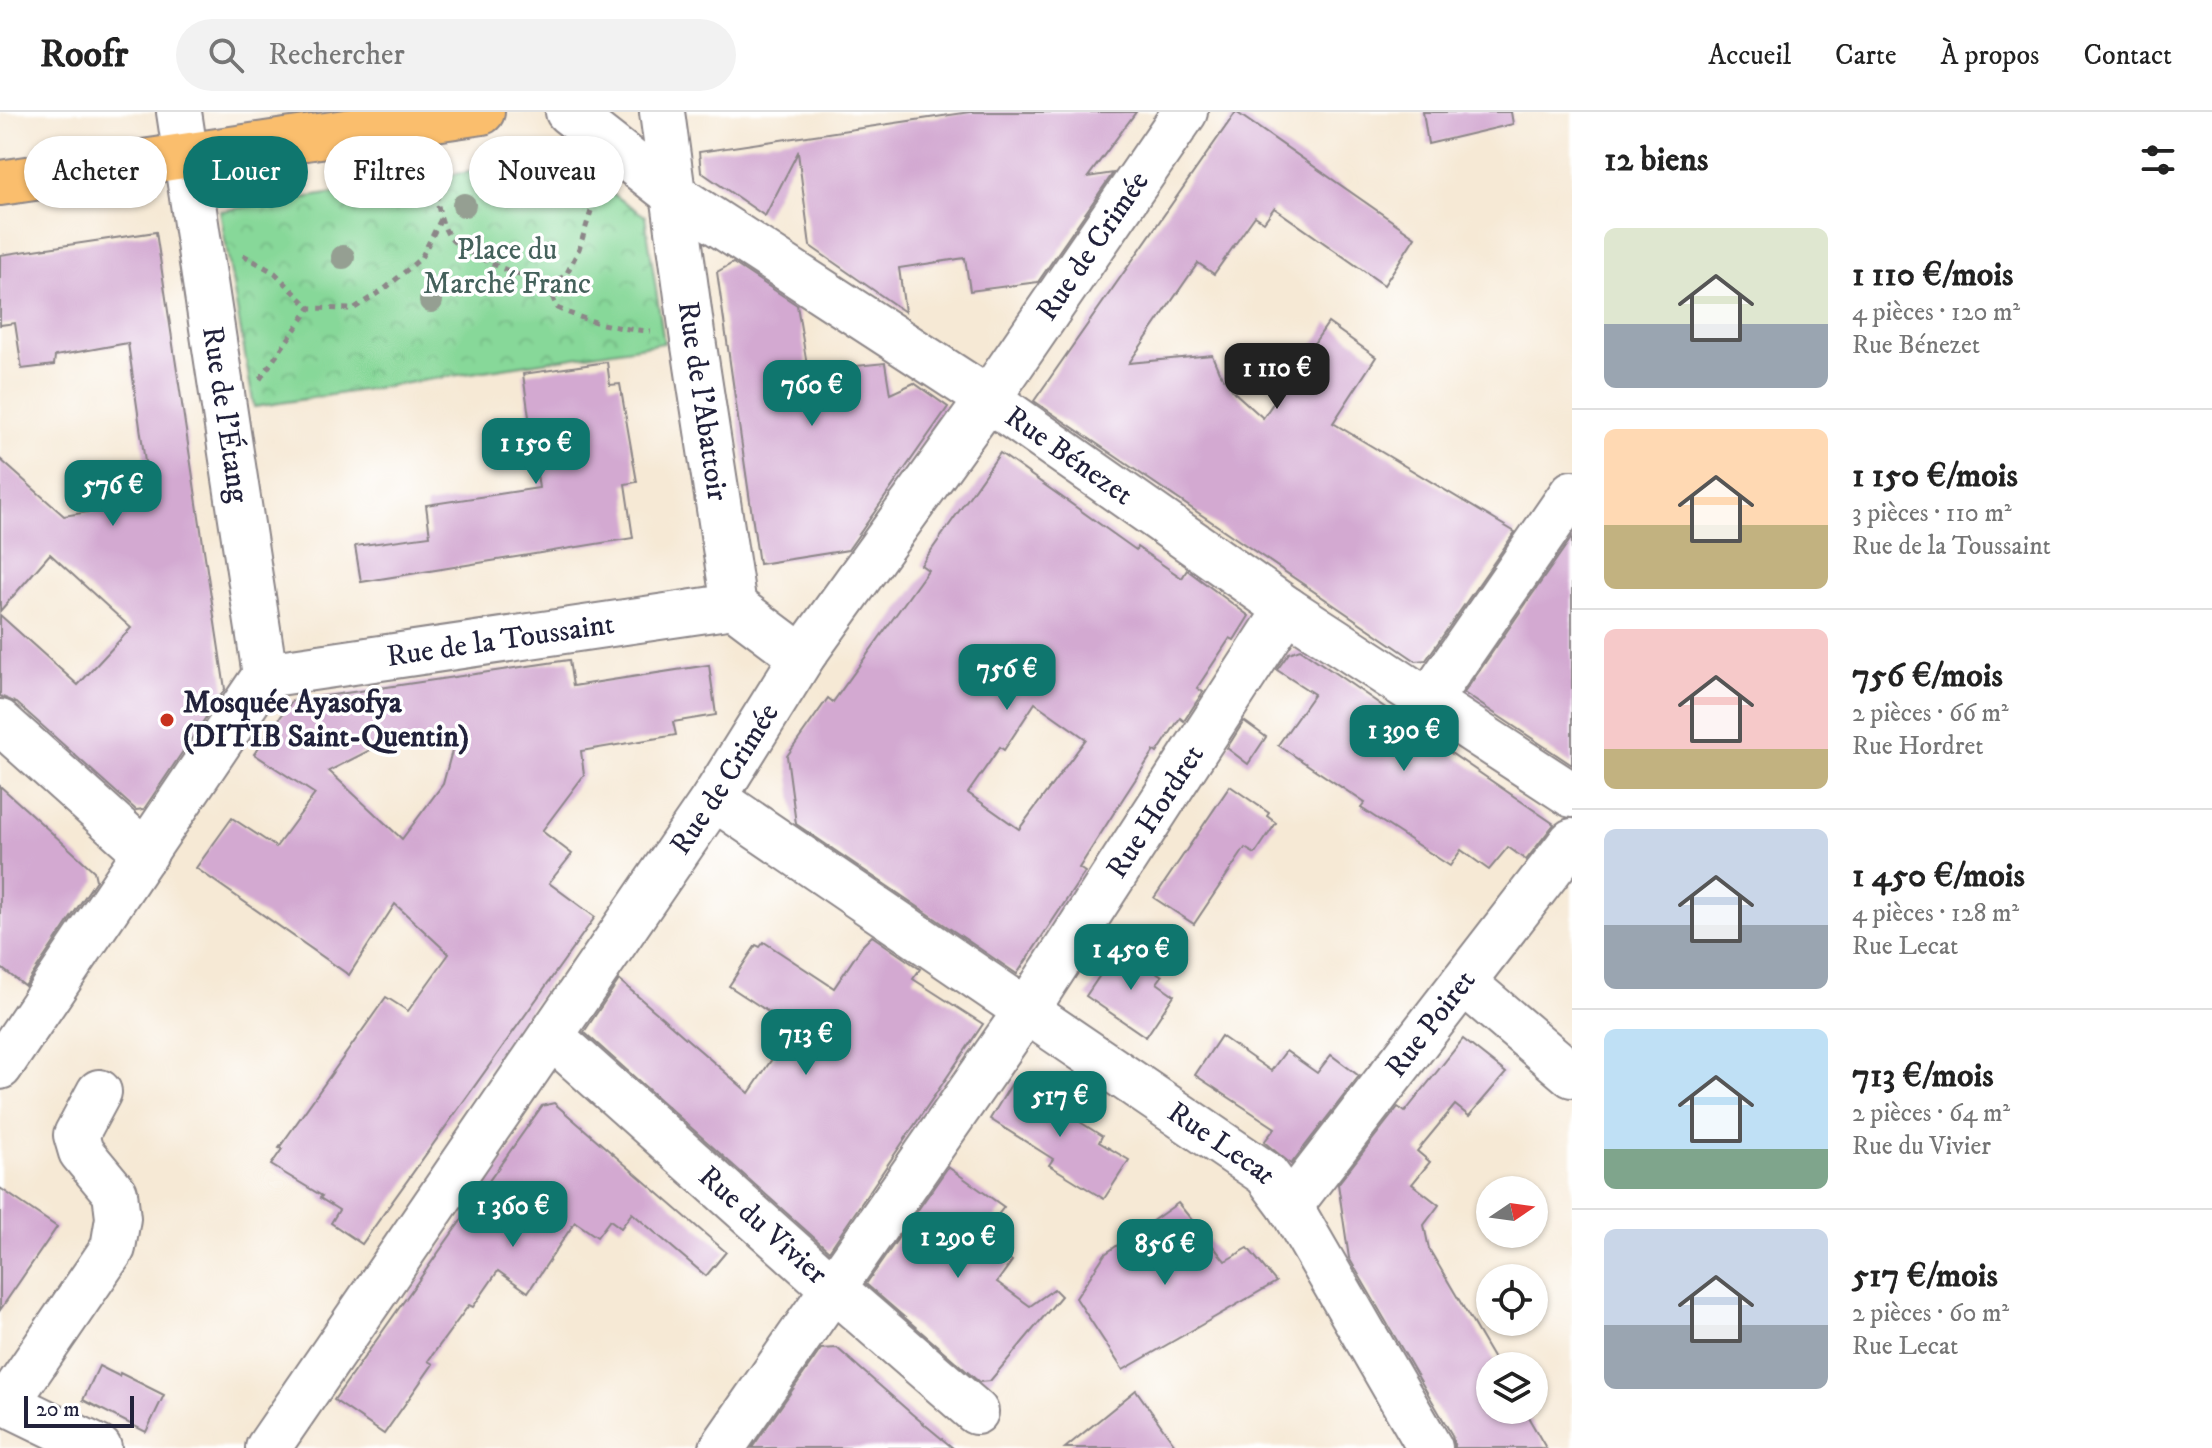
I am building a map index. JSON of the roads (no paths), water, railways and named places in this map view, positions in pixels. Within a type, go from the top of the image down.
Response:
[{"type":"main road","points":[[308,138],[482,112]]},
{"type":"main road","points":[[0,183],[183,156]]},
{"type":"street","name":"Rue de l'Étang","points":[[179,112],[183,137]]},
{"type":"street","name":"Rue Bénezet","points":[[568,112],[674,195],[988,399],[1287,609],[1572,795]]},
{"type":"street","name":"Rue de l'Abattoir","points":[[662,112],[734,606]]},
{"type":"street","name":"Rue de Crimée","points":[[268,1448],[714,798],[802,657],[988,399],[1185,112]]},
{"type":"street","name":"Rue de l'Étang","points":[[194,208],[265,675]]},
{"type":"street","points":[[1429,700],[1572,493]]},
{"type":"street","points":[[734,606],[802,657]]},
{"type":"street","name":"Rue de la Toussaint","points":[[265,675],[734,606]]},
{"type":"street","name":"Rue Hordret","points":[[722,1448],[1026,1011],[1287,609]]},
{"type":"street","points":[[0,1067],[265,675]]},
{"type":"street","points":[[0,722],[146,853]]},
{"type":"street","name":"Rue Lecat","points":[[714,798],[1266,1174],[1290,1206],[1430,1448]]},
{"type":"street","name":"Rue Poiret","points":[[1290,1206],[1572,841]]},
{"type":"street","points":[[1463,982],[1572,1075]]},
{"type":"street","name":"Rue du Vivier","points":[[551,1036],[976,1412]]},
{"type":"street","points":[[99,1092],[76,1135],[81,1152],[115,1193],[118,1218],[113,1248],[4,1402],[99,1448]]},
{"type":"place","name":"Mosquée Ayasofya (DITIB Saint-Quentin)","points":[[167,720]]},
{"type":"park label","name":"Place du Marché Franc","points":[[507,267]]}]
